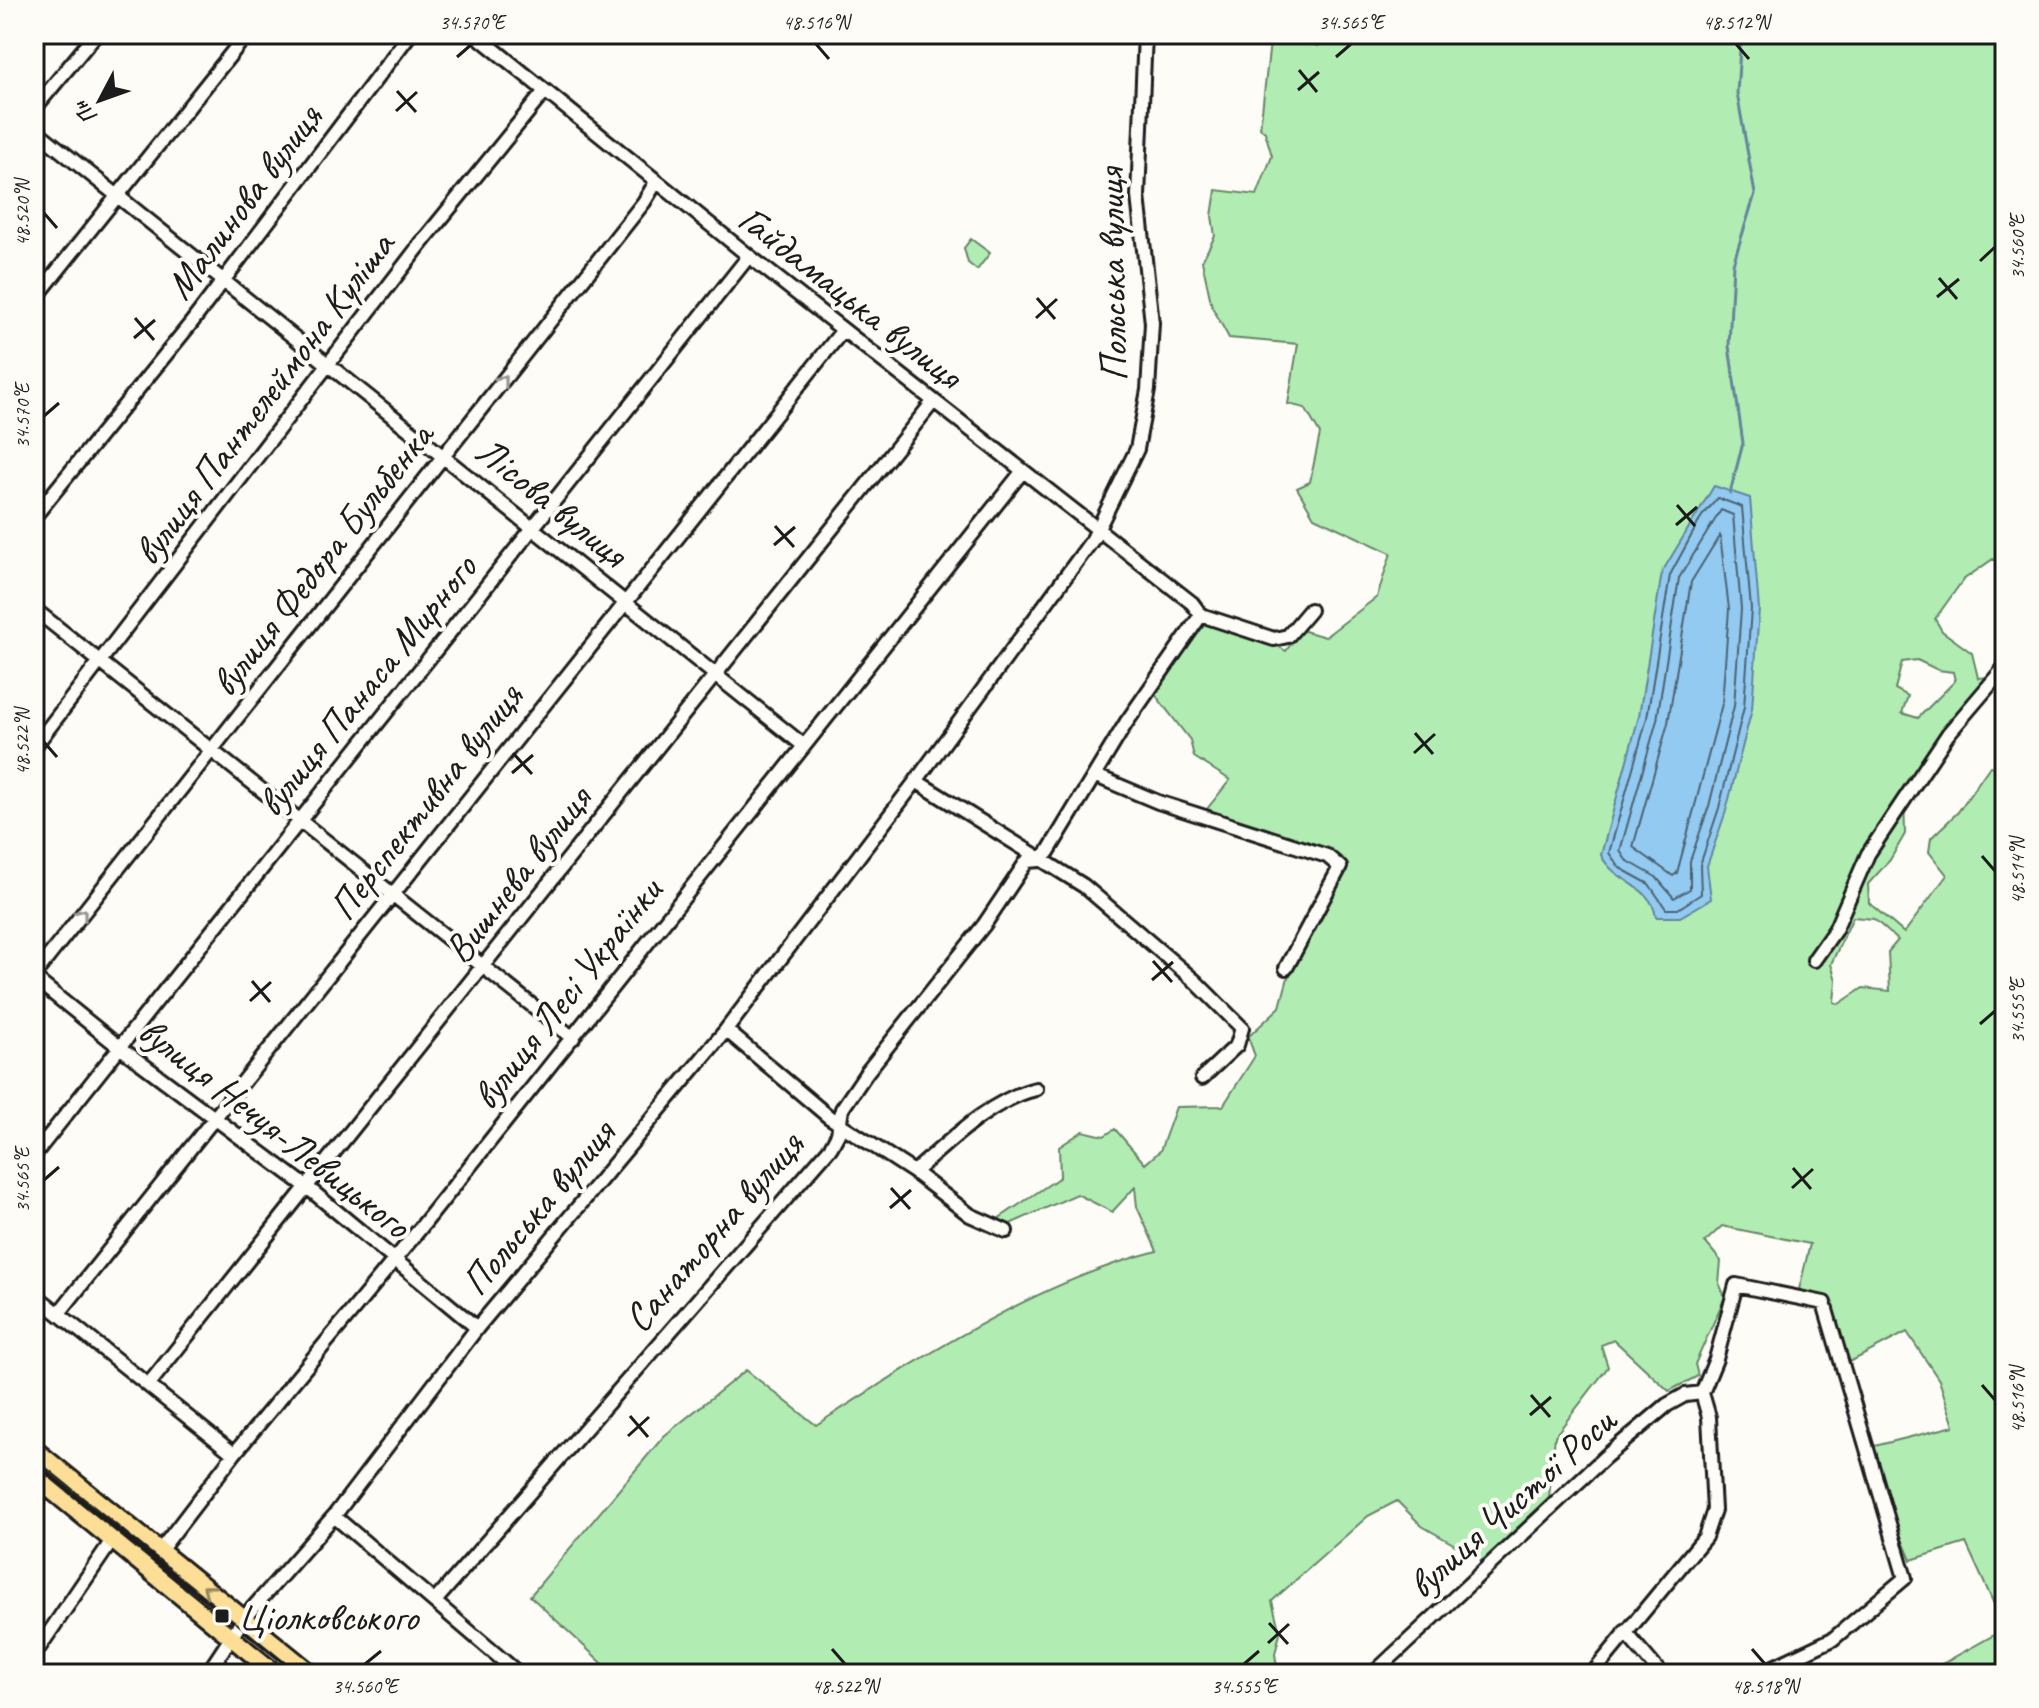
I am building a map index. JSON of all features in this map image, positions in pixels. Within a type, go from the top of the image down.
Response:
[{"type":"main road","points":[[34,1449],[312,1674]]},
{"type":"main road","points":[[34,1476],[276,1674]]},
{"type":"street","points":[[34,109],[96,34]]},
{"type":"street","points":[[34,300],[247,34]]},
{"type":"street","name":"Малинова вулиця","points":[[34,517],[223,280],[410,34]]},
{"type":"street","name":"Гайдамацька вулиця","points":[[475,34],[749,256],[1192,603],[1201,615]]},
{"type":"street","name":"Польська вулиця","points":[[207,1674],[244,1618],[334,1516],[477,1328],[726,1030],[916,781],[1098,530],[1137,449],[1148,390],[1152,323],[1138,196],[1145,34]]},
{"type":"street","name":"вулиця Пантелеймона Куліша","points":[[34,747],[328,364],[545,91]]},
{"type":"street","name":"Лісова вулиця","points":[[34,129],[803,745]]},
{"type":"street","name":"вулиця Федора Бульбенка","points":[[34,976],[644,202],[656,182]]},
{"type":"street","name":"вулиця Панаса Мирного","points":[[34,1155],[749,256]]},
{"type":"street","name":"Перспективна вулиця","points":[[59,1313],[843,330]]},
{"type":"street","name":"Вишнева вулиця","points":[[149,1384],[933,402]]},
{"type":"street","name":"вулиця Лесі Українки","points":[[159,1552],[234,1454],[573,1038],[1022,472]]},
{"type":"street","points":[[34,609],[573,1038]]},
{"type":"street","points":[[1201,615],[1274,639],[1288,636],[1310,610]]},
{"type":"street","name":"Санаторна вулиця","points":[[435,1601],[468,1559],[831,1147],[841,1122],[842,1109],[867,1072],[984,925],[1027,861],[1040,860],[1096,776],[1126,723],[1201,615]]},
{"type":"street","points":[[1814,960],[1835,930],[1868,854],[1948,734],[2005,667]]},
{"type":"street","points":[[1096,776],[1158,802],[1327,856],[1338,863],[1340,867],[1332,885],[1286,968]]},
{"type":"street","points":[[916,781],[1113,909],[1242,1028],[1237,1045],[1202,1078]]},
{"type":"street","name":"вулиця Нечуя-Левицького","points":[[34,976],[118,1046],[307,1187],[477,1328]]},
{"type":"street","points":[[726,1030],[829,1117],[914,1172],[970,1215],[1006,1231]]},
{"type":"street","points":[[914,1172],[974,1123],[1023,1092],[1036,1089]]},
{"type":"street","points":[[1592,1674],[1705,1537],[1714,1510],[1709,1417],[1702,1393],[1716,1359],[1736,1285],[1824,1303],[1905,1578],[1833,1639],[1759,1674]]},
{"type":"street","points":[[34,1294],[234,1454]]},
{"type":"street","name":"вулиця Чистої Роси","points":[[1373,1674],[1605,1457],[1667,1405],[1685,1395],[1702,1393]]},
{"type":"street","points":[[334,1516],[519,1674]]},
{"type":"street","points":[[34,1655],[113,1539]]},
{"type":"street","points":[[34,1629],[46,1638]]},
{"type":"street","points":[[1625,1632],[1661,1674]]},
{"type":"green space","points":[[1271,34],[1318,46],[1334,34],[2005,34],[2005,566],[1993,559],[1963,580],[1935,619],[1942,631],[1972,653],[1978,678],[1990,677],[1904,793],[1905,834],[1890,860],[1868,884],[1869,903],[1904,933],[1947,875],[1929,852],[1931,838],[1958,812],[1990,766],[2005,768],[2005,1628],[1966,1543],[1911,1560],[1863,1449],[1954,1426],[1939,1380],[1907,1332],[1844,1365],[1824,1303],[1797,1298],[1810,1244],[1722,1226],[1705,1242],[1721,1261],[1719,1283],[1725,1297],[1695,1364],[1698,1376],[1669,1391],[1614,1340],[1601,1345],[1608,1367],[1555,1436],[1549,1498],[1483,1561],[1422,1526],[1397,1501],[1368,1516],[1272,1601],[1280,1633],[1275,1654],[1277,1667],[1266,1672],[1255,1675],[1233,1668],[1208,1674],[614,1674],[530,1596],[664,1436],[746,1370],[816,1425],[980,1324],[1067,1282],[1157,1251],[1137,1207],[1135,1187],[1112,1212],[1077,1194],[1008,1225],[995,1221],[1060,1177],[1059,1147],[1083,1131],[1104,1136],[1115,1129],[1145,1164],[1160,1151],[1176,1107],[1223,1106],[1255,1056],[1248,1037],[1280,1007],[1290,970],[1341,860],[1203,814],[1230,780],[1194,757],[1190,740],[1154,693],[1203,621],[1259,635],[1286,651],[1301,630],[1325,637],[1377,597],[1391,553],[1314,517],[1297,488],[1310,482],[1320,434],[1305,408],[1288,404],[1298,344],[1229,338],[1212,307],[1202,261],[1215,236],[1212,216],[1216,190],[1257,195],[1272,156],[1265,132],[1260,128]],"holes":[[[1917,660],[1938,670],[1953,672],[1955,681],[1918,718],[1902,713],[1908,696],[1895,689],[1902,662]],[[1853,917],[1874,919],[1898,940],[1888,952],[1890,991],[1863,988],[1839,1004],[1834,1002],[1836,980],[1831,964]]]},
{"type":"green space","points":[[971,239],[990,253],[977,270],[968,263],[964,248]]},
{"type":"green space","points":[[2005,1629],[2005,1674],[1924,1674]]},
{"type":"water","points":[[1714,486],[1750,498],[1759,609],[1752,709],[1726,811],[1707,866],[1711,899],[1680,917],[1656,917],[1647,897],[1607,865],[1601,855],[1639,716],[1662,572]]},
{"type":"waterway","points":[[1730,493],[1743,443],[1729,346],[1733,264],[1755,194],[1737,93],[1741,34]]},
{"type":"tram line","points":[[34,1458],[299,1674]]},
{"type":"place","name":"Ціолковського","points":[[222,1616]]}]
